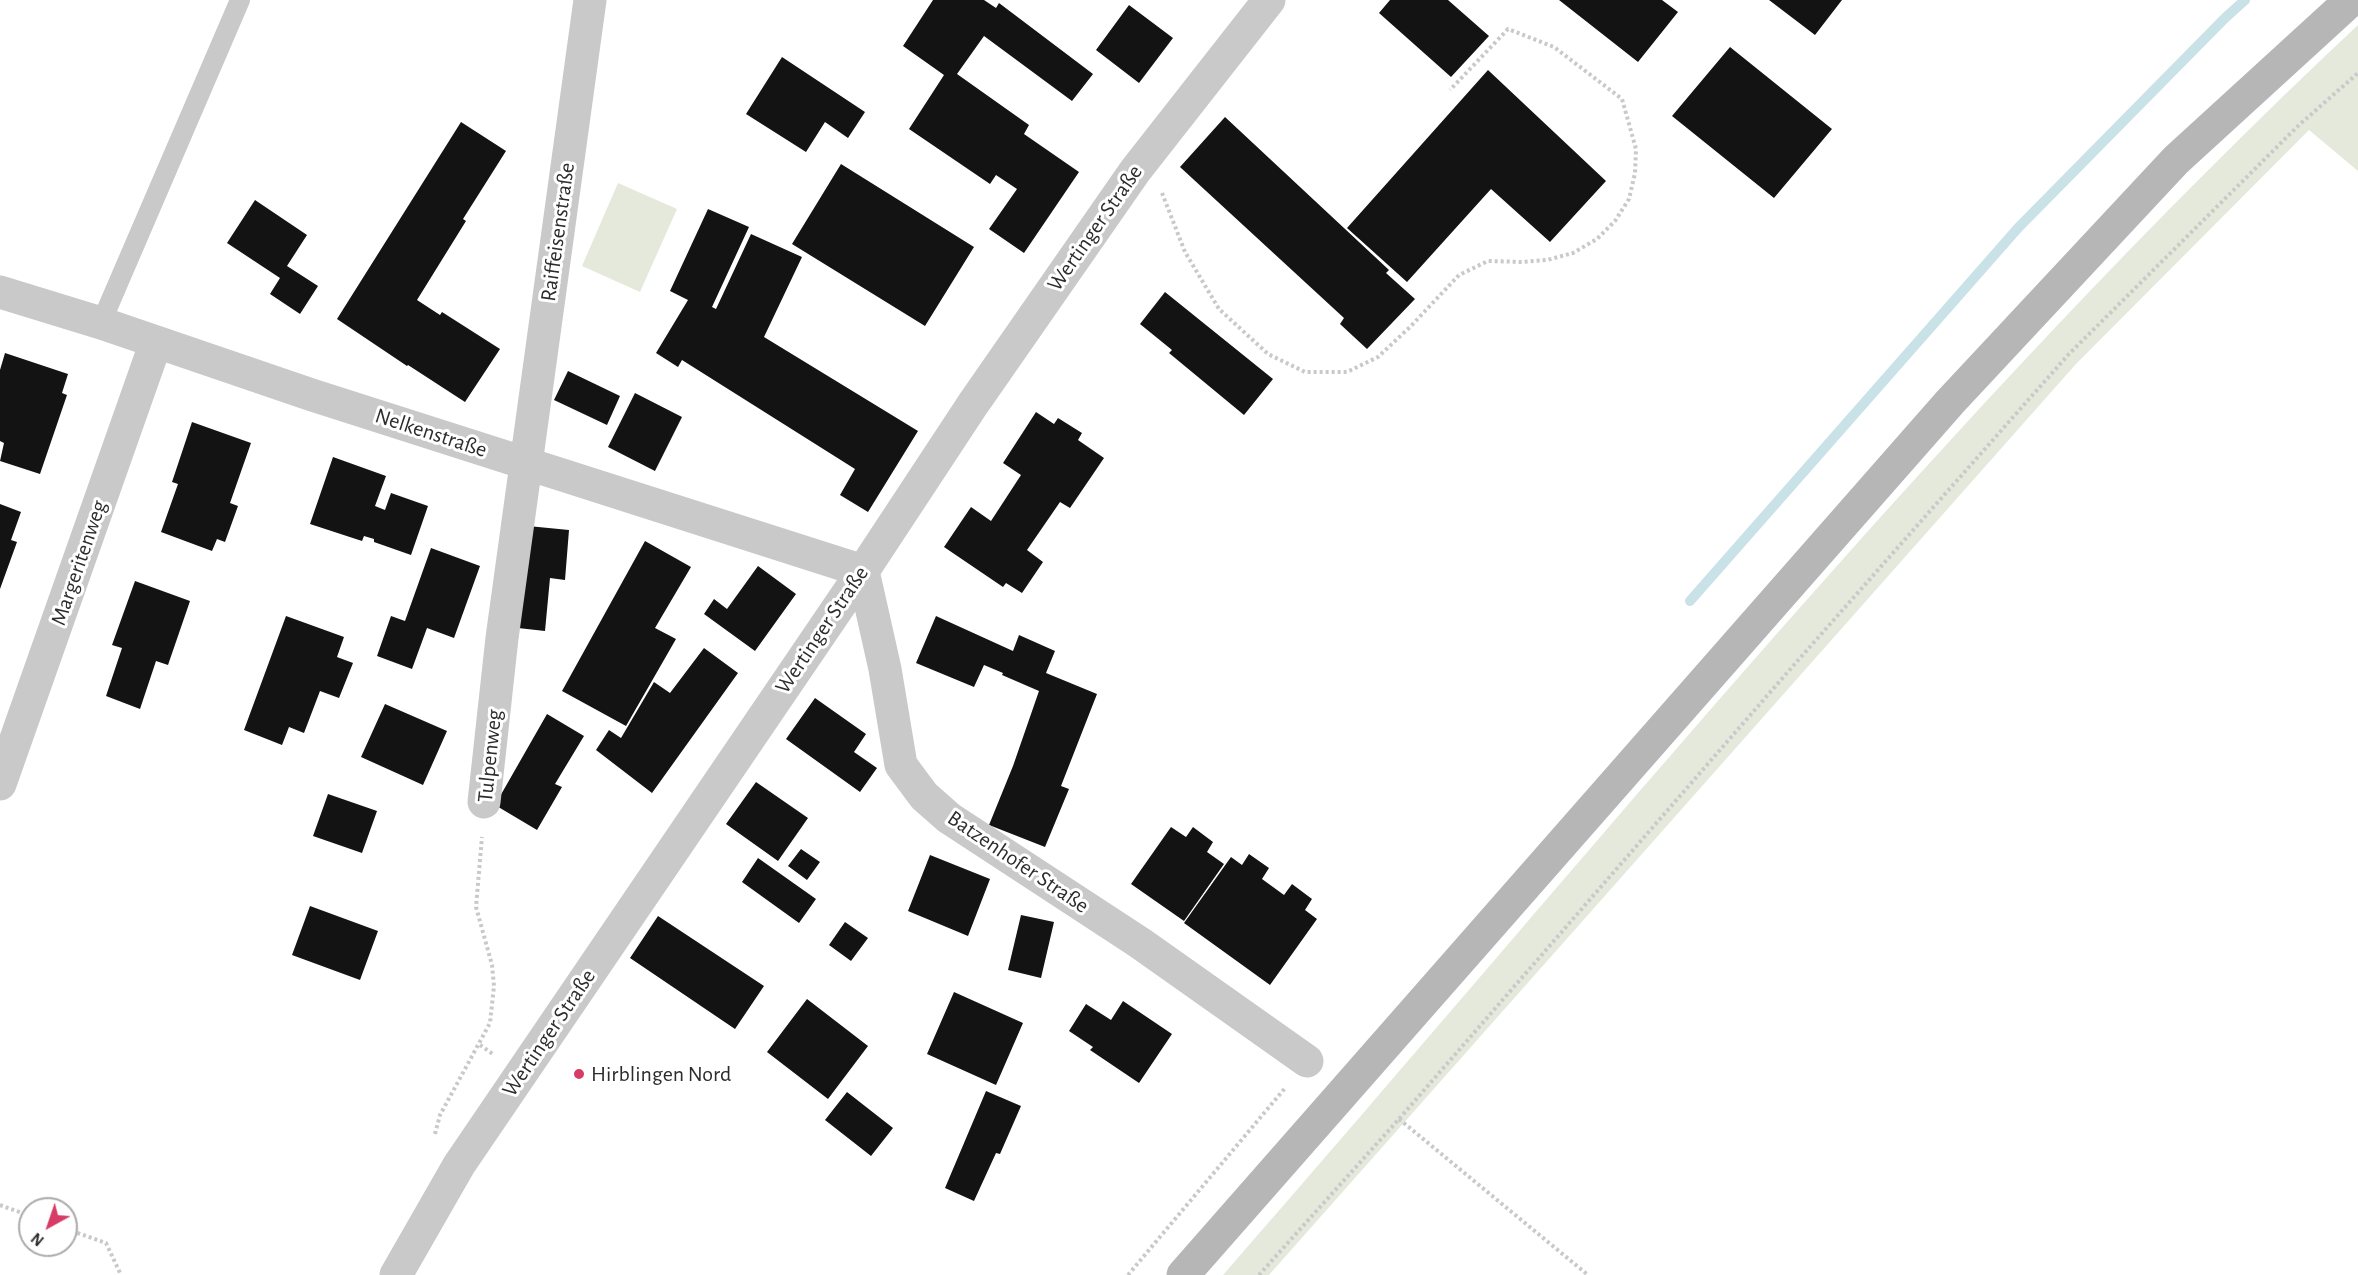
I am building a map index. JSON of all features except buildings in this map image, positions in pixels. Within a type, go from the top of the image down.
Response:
[{"type":"main road","points":[[1184,1275],[1950,402],[2176,160],[2351,0]]},
{"type":"street","name":"Raiffeisenstraße","points":[[525,463],[590,0]]},
{"type":"street","name":"Wertinger Straße","points":[[396,1275],[459,1165],[863,571],[973,404],[1135,171],[1269,0]]},
{"type":"street","name":"Nelkenstraße","points":[[0,292],[102,323],[525,463],[863,571]]},
{"type":"street","name":"Margeritenweg","points":[[0,784],[156,342]]},
{"type":"street","name":"Tulpenweg","points":[[484,802],[502,638],[525,463]]},
{"type":"street","name":"Batzenhofer Straße","points":[[863,571],[885,669],[901,765],[924,796],[950,818],[1140,943],[1307,1061]]},
{"type":"lane","points":[[102,323],[240,0]]},
{"type":"path","points":[[1135,171],[1160,190],[1185,252],[1219,309],[1268,354],[1305,372],[1347,372],[1378,357],[1459,275],[1488,261],[1547,260],[1573,253],[1597,238],[1615,220],[1629,199],[1635,173],[1636,149],[1622,99],[1554,46],[1508,29],[1450,90]]},
{"type":"path","points":[[1259,1275],[1399,1119],[1793,666],[2068,355],[2299,125],[2358,73]]},
{"type":"path","name":"Tulpenweg","points":[[480,1045],[490,1023],[494,986],[492,965],[476,907],[484,802]]},
{"type":"path","points":[[1128,1275],[1307,1061]]},
{"type":"path","points":[[1399,1119],[1588,1275]]},
{"type":"path","points":[[0,1205],[18,1212]]},
{"type":"path","points":[[78,1232],[106,1243],[121,1275]]},
{"type":"shaded area","points":[[2358,25],[2358,171],[2309,130],[2076,364],[1269,1275],[1223,1275],[1636,795],[1916,478],[2059,323],[2206,172]]},
{"type":"shaded area","points":[[618,183],[677,209],[640,292],[582,266]]},
{"type":"waterway","points":[[1690,601],[2018,228],[2245,0]]},
{"type":"place","name":"Hirblingen Nord","points":[[579,1074]]}]
